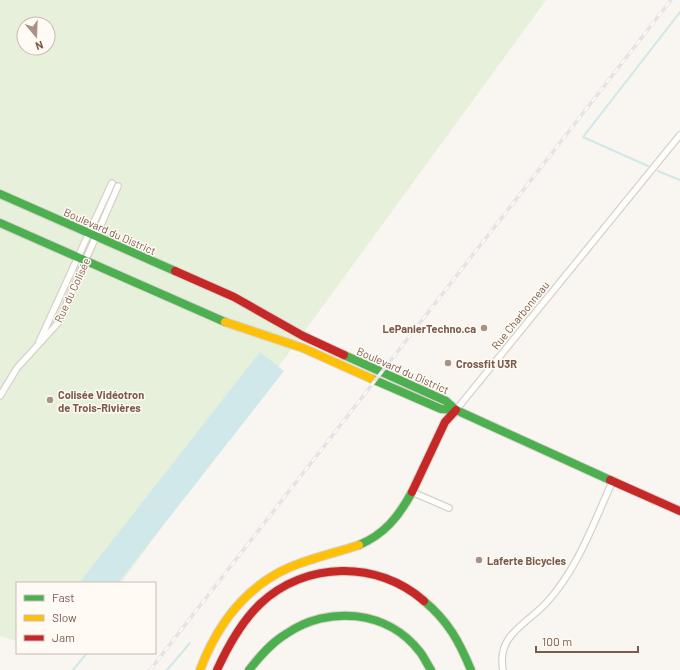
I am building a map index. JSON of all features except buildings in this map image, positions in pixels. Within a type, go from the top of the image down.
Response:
[{"type":"main road","name":"Boulevard du District","points":[[0,194],[242,301],[298,334],[446,401],[456,410]]},
{"type":"main road","name":"Boulevard du District","points":[[0,223],[231,325],[303,348],[442,409],[456,410]]},
{"type":"main road","points":[[200,670],[212,640],[223,622],[237,604],[251,591],[288,568],[360,545],[379,536],[397,519],[412,492],[445,422],[456,410],[680,511]]},
{"type":"main road","points":[[217,670],[237,631],[253,611],[268,598],[285,586],[303,578],[328,572],[348,571],[374,573],[412,590],[427,600],[444,617],[454,631],[463,647],[471,670]]},
{"type":"main road","points":[[249,670],[270,645],[292,629],[318,618],[345,614],[372,618],[397,629],[416,647],[431,670]]},
{"type":"street","name":"Rue Charbonneau","points":[[456,410],[680,135]]},
{"type":"street","points":[[92,234],[112,183]]},
{"type":"street","points":[[92,234],[118,186]]},
{"type":"street","name":"Rue du Colisée","points":[[36,348],[77,257],[83,245],[92,234]]},
{"type":"street","name":"Rue du Colisée","points":[[0,396],[13,373],[58,323],[91,249],[92,234]]},
{"type":"street","points":[[503,670],[501,654],[505,642],[546,604],[568,574],[585,544],[613,480]]},
{"type":"street","points":[[412,492],[449,508]]},
{"type":"green space","points":[[0,0],[546,0],[122,582],[16,582],[16,641],[0,636]]},
{"type":"water","points":[[260,352],[284,371],[119,582],[80,582]]},
{"type":"waterway","points":[[648,166],[583,137],[680,12]]},
{"type":"waterway","points":[[658,171],[680,180]]},
{"type":"waterway","points":[[167,670],[190,643]]},
{"type":"waterway","points":[[73,670],[86,654]]},
{"type":"railway","points":[[150,670],[671,0]]},
{"type":"traffic: fast","points":[[0,194],[175,271]]},
{"type":"traffic: fast","points":[[0,223],[225,322]]},
{"type":"traffic: fast","points":[[344,355],[446,401],[456,410],[610,480]]},
{"type":"traffic: fast","points":[[372,379],[441,409],[456,410]]},
{"type":"traffic: fast","points":[[359,545],[368,541],[384,530],[402,509],[412,492]]},
{"type":"traffic: fast","points":[[424,601],[440,616],[452,632],[471,670]]},
{"type":"traffic: fast","points":[[249,670],[275,641],[286,634],[303,625],[320,619],[338,616],[357,616],[375,620],[391,627],[407,638],[420,652],[431,670]]},
{"type":"traffic: slow","points":[[225,322],[303,348],[372,379]]},
{"type":"traffic: slow","points":[[200,670],[224,623],[245,597],[258,586],[272,576],[297,564],[359,545]]},
{"type":"traffic: jam","points":[[175,271],[234,297],[303,336],[344,355]]},
{"type":"traffic: jam","points":[[412,492],[445,422],[456,410]]},
{"type":"traffic: jam","points":[[610,480],[680,511]]},
{"type":"traffic: jam","points":[[217,670],[236,635],[253,611],[278,590],[298,580],[320,573],[342,571],[364,573],[385,578],[406,588],[424,601]]},
{"type":"place","name":"LePanierTechno.ca","points":[[484,328]]},
{"type":"place","name":"Crossfit U3R","points":[[448,363]]},
{"type":"place","name":"Colisée Vidéotron de Trois-Rivières","points":[[50,400]]},
{"type":"place","name":"Laferte Bicycles","points":[[479,560]]}]
